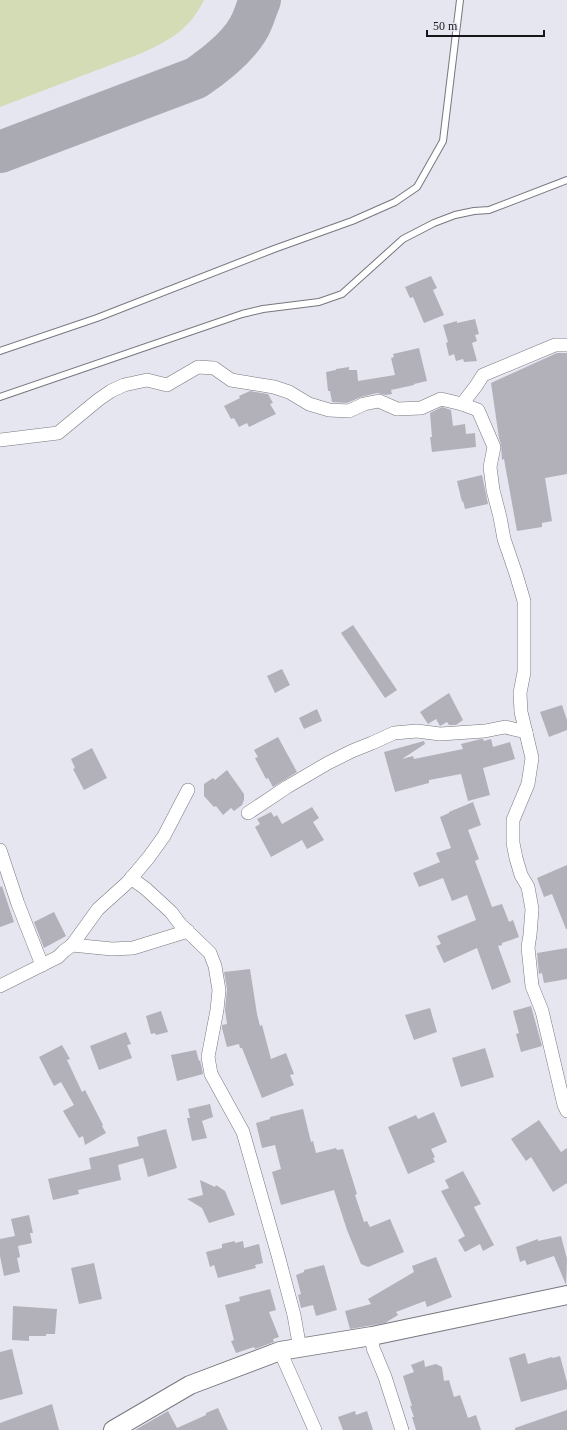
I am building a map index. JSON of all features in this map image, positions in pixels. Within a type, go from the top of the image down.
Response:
[{"type":"street","points":[[462,404],[483,375],[554,345],[567,345]]},
{"type":"street","points":[[0,440],[58,433],[98,400],[124,385],[147,380],[167,385],[198,367],[214,368],[231,380],[289,392],[309,404],[329,410],[349,411],[364,404],[379,401],[397,409],[421,408],[441,399],[478,410],[494,447],[490,467],[493,490],[504,540],[524,601],[524,672],[520,693],[521,712],[532,758],[528,784],[513,820],[513,843],[517,864],[528,887],[532,909],[528,947],[532,986],[542,1011],[564,1106],[567,1110]]},
{"type":"street","points":[[248,813],[287,787],[328,763],[394,733],[417,731],[440,734],[485,731],[505,727],[526,732]]},
{"type":"street","points":[[0,986],[58,957],[64,950],[72,945],[98,909],[131,878],[164,836],[188,790]]},
{"type":"street","points":[[0,850],[18,904],[42,965]]},
{"type":"street","points":[[131,878],[171,912],[210,953],[215,966],[218,990],[217,1010],[208,1057],[211,1074],[243,1132],[294,1314],[300,1349]]},
{"type":"street","points":[[72,945],[112,949],[133,948],[188,931]]},
{"type":"street","points":[[113,1430],[190,1385],[280,1351],[300,1349],[372,1336],[567,1295]]},
{"type":"street","points":[[372,1336],[373,1348],[385,1377],[402,1430]]},
{"type":"street","points":[[280,1351],[315,1430]]},
{"type":"lane","points":[[0,352],[97,318],[274,249],[352,221],[395,202],[417,187],[443,141],[460,0]]},
{"type":"lane","points":[[0,397],[242,314],[270,308],[319,302],[342,294],[403,239],[428,226],[455,215],[489,210],[567,180]]},
{"type":"green space","points":[[0,0],[204,0],[186,26],[162,43],[142,53],[0,107]]},
{"type":"building","points":[[431,276],[437,288],[433,290],[444,315],[424,323],[413,297],[410,298],[405,287]]},
{"type":"building","points":[[475,319],[479,334],[475,335],[477,341],[472,343],[477,361],[464,362],[463,359],[456,361],[454,354],[449,356],[446,343],[448,342],[443,325],[457,321],[457,323]]},
{"type":"building","points":[[419,348],[427,381],[391,390],[392,394],[386,395],[377,393],[361,397],[347,403],[332,402],[330,391],[328,391],[326,372],[349,367],[349,370],[357,370],[358,381],[395,375],[391,358],[394,357],[393,354]]},
{"type":"building","points":[[557,353],[567,353],[567,474],[545,478],[552,521],[542,523],[542,527],[517,531],[504,459],[502,460],[501,444],[491,383]]},
{"type":"building","points":[[250,391],[268,394],[273,403],[270,404],[276,414],[249,427],[247,423],[239,427],[234,418],[231,419],[224,406]]},
{"type":"building","points":[[442,407],[451,410],[453,426],[465,424],[466,434],[475,433],[476,447],[432,452],[430,437],[432,437],[430,413]]},
{"type":"building","points":[[482,475],[488,504],[465,509],[457,481]]},
{"type":"building","points":[[353,625],[397,690],[385,698],[341,633]]},
{"type":"building","points":[[282,669],[290,685],[275,693],[267,676]]},
{"type":"building","points":[[449,693],[463,720],[456,725],[449,725],[447,722],[440,726],[436,719],[428,724],[420,712]]},
{"type":"building","points":[[562,705],[567,720],[567,730],[549,737],[540,712]]},
{"type":"building","points":[[317,709],[322,721],[304,729],[299,718]]},
{"type":"building","points":[[278,737],[297,772],[273,787],[268,778],[266,779],[255,758],[258,757],[254,750]]},
{"type":"building","points":[[481,739],[484,741],[491,739],[493,747],[510,742],[515,759],[483,768],[490,795],[468,801],[461,774],[429,780],[429,783],[395,792],[384,752],[424,741],[425,744],[402,759],[413,756],[414,759],[463,749],[461,744]]},
{"type":"building","points":[[92,748],[107,778],[84,790],[73,769],[75,768],[71,759]]},
{"type":"building","points":[[227,770],[244,794],[244,800],[242,805],[234,811],[231,808],[223,815],[216,806],[214,807],[204,796],[204,784],[213,778],[215,780]]},
{"type":"building","points":[[473,802],[481,825],[468,830],[479,859],[475,861],[492,907],[502,904],[509,922],[513,920],[519,937],[498,946],[511,982],[492,990],[477,948],[444,963],[436,946],[441,944],[437,936],[476,920],[467,895],[452,901],[443,878],[419,887],[413,873],[440,862],[436,853],[451,848],[440,817]]},
{"type":"building","points":[[312,807],[319,818],[313,822],[324,840],[307,849],[302,840],[271,857],[255,827],[260,824],[257,819],[271,812],[274,817],[277,815],[282,824]]},
{"type":"building","points":[[567,865],[566,929],[552,894],[544,897],[537,878]]},
{"type":"building","points":[[2,886],[14,922],[0,927],[0,887]]},
{"type":"building","points":[[54,912],[66,936],[44,948],[34,922]]},
{"type":"building","points":[[567,948],[567,979],[544,983],[542,973],[539,974],[537,953]]},
{"type":"building","points":[[250,969],[257,1014],[260,1026],[262,1025],[271,1059],[286,1053],[294,1074],[290,1075],[294,1085],[262,1098],[242,1048],[240,1048],[239,1044],[227,1047],[222,1028],[222,1025],[227,1024],[225,1010],[227,989],[224,972]]},
{"type":"building","points":[[531,1006],[542,1046],[521,1052],[516,1034],[519,1033],[513,1011]]},
{"type":"building","points":[[430,1008],[437,1032],[414,1040],[405,1015]]},
{"type":"building","points":[[161,1011],[168,1032],[156,1035],[155,1033],[151,1034],[146,1016]]},
{"type":"building","points":[[126,1032],[131,1044],[127,1045],[132,1058],[99,1070],[90,1046]]},
{"type":"building","points":[[62,1045],[70,1059],[67,1060],[82,1092],[85,1090],[106,1133],[85,1145],[83,1136],[79,1138],[63,1111],[74,1105],[61,1082],[54,1086],[39,1057]]},
{"type":"building","points":[[485,1048],[494,1077],[461,1087],[452,1058]]},
{"type":"building","points":[[196,1050],[203,1074],[177,1081],[171,1055]]},
{"type":"building","points":[[210,1104],[213,1117],[202,1121],[207,1138],[192,1141],[187,1118],[190,1118],[188,1109]]},
{"type":"building","points":[[303,1109],[311,1142],[313,1141],[316,1153],[336,1148],[337,1150],[343,1149],[364,1222],[367,1221],[370,1227],[390,1219],[404,1252],[368,1267],[361,1264],[347,1230],[334,1190],[281,1205],[272,1172],[281,1169],[275,1145],[262,1148],[256,1123],[270,1119],[270,1117]]},
{"type":"building","points":[[434,1112],[447,1142],[431,1149],[435,1157],[433,1158],[435,1162],[408,1174],[388,1127],[416,1115],[418,1119]]},
{"type":"building","points":[[539,1120],[561,1152],[567,1148],[567,1183],[553,1192],[531,1157],[526,1161],[511,1139]]},
{"type":"building","points":[[166,1129],[177,1168],[148,1177],[143,1158],[118,1165],[121,1180],[78,1190],[79,1194],[53,1200],[48,1179],[91,1169],[89,1158],[139,1146],[137,1137]]},
{"type":"building","points":[[463,1171],[481,1204],[474,1207],[494,1245],[483,1251],[480,1244],[465,1252],[458,1240],[465,1236],[441,1191],[449,1188],[445,1180]]},
{"type":"building","points":[[200,1180],[215,1187],[216,1185],[225,1191],[235,1215],[209,1223],[202,1208],[187,1199],[203,1195]]},
{"type":"building","points":[[29,1215],[33,1233],[30,1233],[32,1243],[18,1246],[20,1257],[17,1258],[20,1272],[4,1276],[0,1256],[0,1239],[15,1236],[11,1219]]},
{"type":"building","points":[[561,1236],[567,1259],[566,1285],[554,1256],[527,1265],[525,1260],[520,1262],[516,1247],[538,1239],[538,1241]]},
{"type":"building","points":[[235,1241],[235,1243],[243,1241],[244,1248],[259,1244],[263,1263],[255,1265],[256,1268],[218,1278],[214,1265],[210,1267],[206,1252],[222,1248],[222,1244]]},
{"type":"building","points":[[436,1257],[452,1297],[427,1307],[425,1301],[396,1312],[398,1315],[385,1323],[350,1329],[345,1311],[371,1304],[368,1299],[414,1272],[412,1266]]},
{"type":"building","points":[[94,1263],[102,1299],[79,1304],[71,1268]]},
{"type":"building","points":[[324,1265],[337,1310],[316,1316],[313,1305],[301,1308],[298,1295],[301,1294],[296,1275],[304,1272],[304,1270]]},
{"type":"building","points":[[270,1289],[276,1310],[269,1312],[279,1337],[273,1339],[274,1342],[255,1349],[254,1347],[236,1353],[231,1341],[234,1340],[225,1305],[240,1301],[239,1297]]},
{"type":"building","points":[[13,1306],[57,1309],[55,1334],[46,1334],[46,1336],[29,1336],[29,1341],[12,1340]]},
{"type":"building","points":[[12,1349],[23,1394],[0,1400],[0,1352]]},
{"type":"building","points":[[525,1353],[528,1364],[560,1356],[567,1382],[567,1389],[521,1402],[509,1358]]},
{"type":"building","points":[[424,1360],[425,1367],[436,1364],[442,1367],[444,1381],[449,1380],[454,1397],[460,1395],[468,1418],[476,1415],[481,1430],[416,1430],[412,1417],[414,1417],[410,1406],[412,1406],[403,1376],[414,1372],[411,1365]]},
{"type":"building","points":[[52,1404],[59,1430],[0,1430],[0,1423]]},
{"type":"building","points":[[218,1408],[228,1430],[135,1430],[168,1411],[177,1428]]},
{"type":"building","points":[[567,1410],[567,1430],[515,1430],[515,1428]]},
{"type":"building","points":[[355,1411],[356,1415],[367,1411],[373,1430],[343,1430],[338,1417]]},
{"type":"taxiway","points":[[0,152],[196,78],[228,53],[242,37],[252,21],[260,0]]}]
